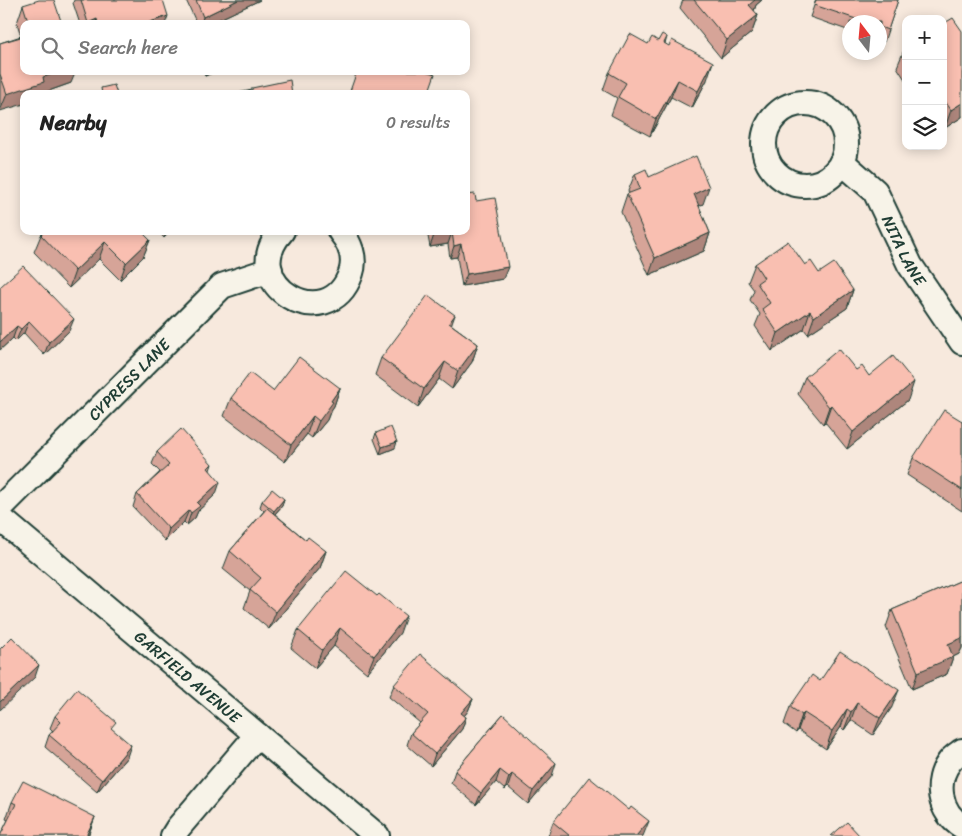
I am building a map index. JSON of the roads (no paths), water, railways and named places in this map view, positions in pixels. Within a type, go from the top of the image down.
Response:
[{"type":"street","name":"NITA LANE","points":[[842,162],[875,191],[910,265],[962,342]]},
{"type":"street","points":[[278,235],[270,251],[271,277],[278,288],[288,297],[300,302],[314,304],[326,301],[339,293],[348,282],[352,268],[352,253],[343,235]]},
{"type":"street","name":"CYPRESS LANE","points":[[0,508],[222,286],[270,270]]},
{"type":"street","name":"GARFIELD AVENUE","points":[[0,518],[377,836]]},
{"type":"street","points":[[173,836],[257,735]]},
{"type":"street","points":[[962,751],[950,760],[943,773],[940,787],[942,801],[948,814],[962,826]]}]
